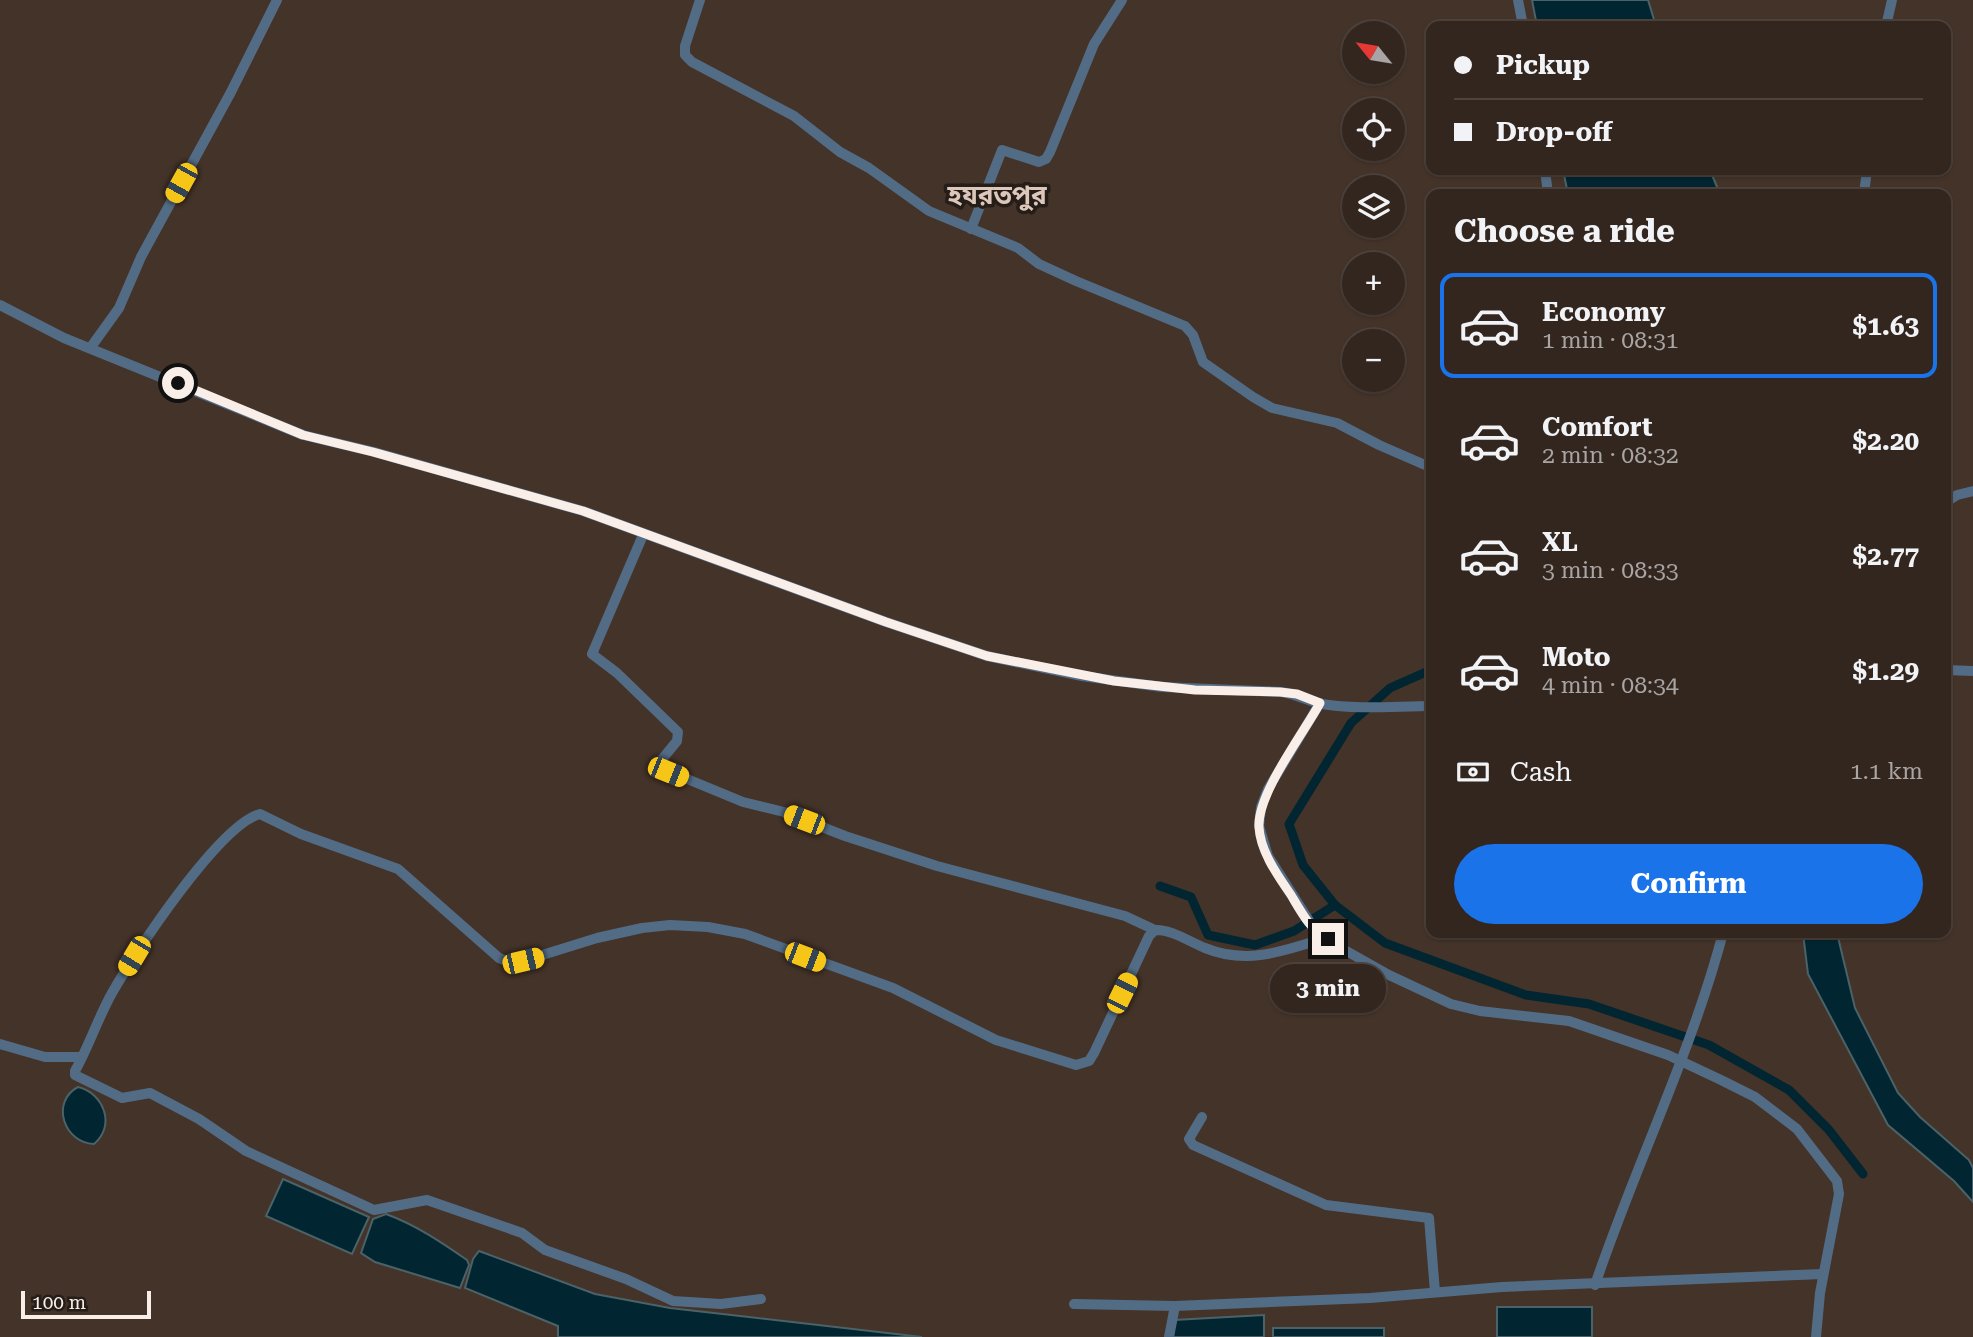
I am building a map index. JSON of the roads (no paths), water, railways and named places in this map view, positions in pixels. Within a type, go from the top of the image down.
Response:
[{"type":"street","points":[[91,346],[119,308],[141,257],[232,92],[277,0]]},
{"type":"street","points":[[701,0],[685,46],[685,55],[692,62],[794,116],[840,152],[869,168],[929,211],[1018,248],[1039,264],[1076,281],[1185,326],[1193,335],[1203,362],[1272,408],[1338,423],[1426,465]]},
{"type":"street","points":[[971,229],[998,154],[1002,150],[1039,162],[1046,159],[1094,44],[1122,0]]},
{"type":"street","points":[[1518,0],[1522,21]]},
{"type":"street","points":[[1887,21],[1892,0]]},
{"type":"street","points":[[0,305],[64,338],[91,346],[303,435],[569,507],[987,656],[1114,681],[1195,690],[1280,692],[1343,706],[1426,706]]},
{"type":"street","points":[[1951,499],[1973,491]]},
{"type":"street","points":[[643,535],[592,654],[617,673],[676,728],[677,741],[659,764],[663,769],[743,802],[784,812],[845,836],[937,866],[1125,916],[1155,930],[1159,929],[1230,956],[1252,958],[1316,941],[1318,934]]},
{"type":"street","points":[[1951,670],[1973,671]]},
{"type":"street","points":[[1320,703],[1268,789],[1261,807],[1258,827],[1268,856],[1300,910],[1318,934],[1400,981],[1451,1004],[1480,1012],[1569,1021],[1683,1058],[1779,1112],[1810,1143],[1837,1181],[1839,1207],[1823,1274],[1816,1337]]},
{"type":"street","points":[[761,1299],[721,1304],[673,1301],[626,1279],[545,1250],[522,1233],[427,1200],[374,1210],[246,1150],[167,1101],[146,1092],[122,1098],[75,1075],[111,995],[167,908],[227,838],[252,816],[260,814],[301,834],[398,869],[499,958],[516,962],[545,956],[597,938],[670,925],[708,927],[745,934],[917,998],[996,1040],[1076,1065],[1089,1061],[1094,1053],[1146,943],[1155,930]]},
{"type":"street","points":[[1595,1285],[1617,1222],[1695,1027],[1722,938]]},
{"type":"street","points":[[0,1044],[45,1058],[82,1057]]},
{"type":"street","points":[[1202,1118],[1189,1139],[1193,1144],[1326,1206],[1429,1218],[1435,1292]]},
{"type":"street","points":[[1074,1304],[1175,1306],[1370,1298],[1502,1287],[1823,1274]]},
{"type":"street","points":[[1169,1337],[1175,1306]]},
{"type":"water","points":[[1532,0],[1648,0],[1654,21],[1536,21]]},
{"type":"water","points":[[1564,175],[1712,175],[1718,189],[1567,189]]},
{"type":"water","points":[[1804,938],[1838,938],[1855,1008],[1898,1093],[1920,1117],[1969,1160],[1973,1168],[1973,1202],[1954,1181],[1888,1125],[1808,974]]},
{"type":"water","points":[[78,1087],[95,1096],[104,1111],[104,1128],[101,1137],[94,1144],[75,1137],[64,1121],[64,1102]]},
{"type":"water","points":[[283,1179],[369,1217],[352,1254],[266,1216]]},
{"type":"water","points":[[386,1214],[438,1240],[467,1260],[469,1265],[460,1288],[375,1262],[361,1253],[373,1219]]},
{"type":"water","points":[[479,1251],[595,1294],[670,1308],[922,1337],[558,1337],[558,1326],[465,1288],[473,1259]]},
{"type":"water","points":[[1497,1307],[1592,1307],[1592,1337],[1497,1337]]},
{"type":"water","points":[[1264,1315],[1264,1337],[1173,1337],[1174,1320]]},
{"type":"water","points":[[1273,1328],[1384,1328],[1384,1337],[1273,1337]]},
{"type":"waterway","points":[[1426,672],[1390,688],[1351,723],[1289,824],[1303,865],[1335,905],[1385,943],[1526,995],[1589,1004],[1709,1045],[1789,1090],[1829,1130],[1863,1174]]},
{"type":"waterway","points":[[1160,886],[1191,897],[1208,935],[1255,945],[1294,931],[1335,905]]},
{"type":"district","name":"হযরতপুর","points":[[997,195]]}]
